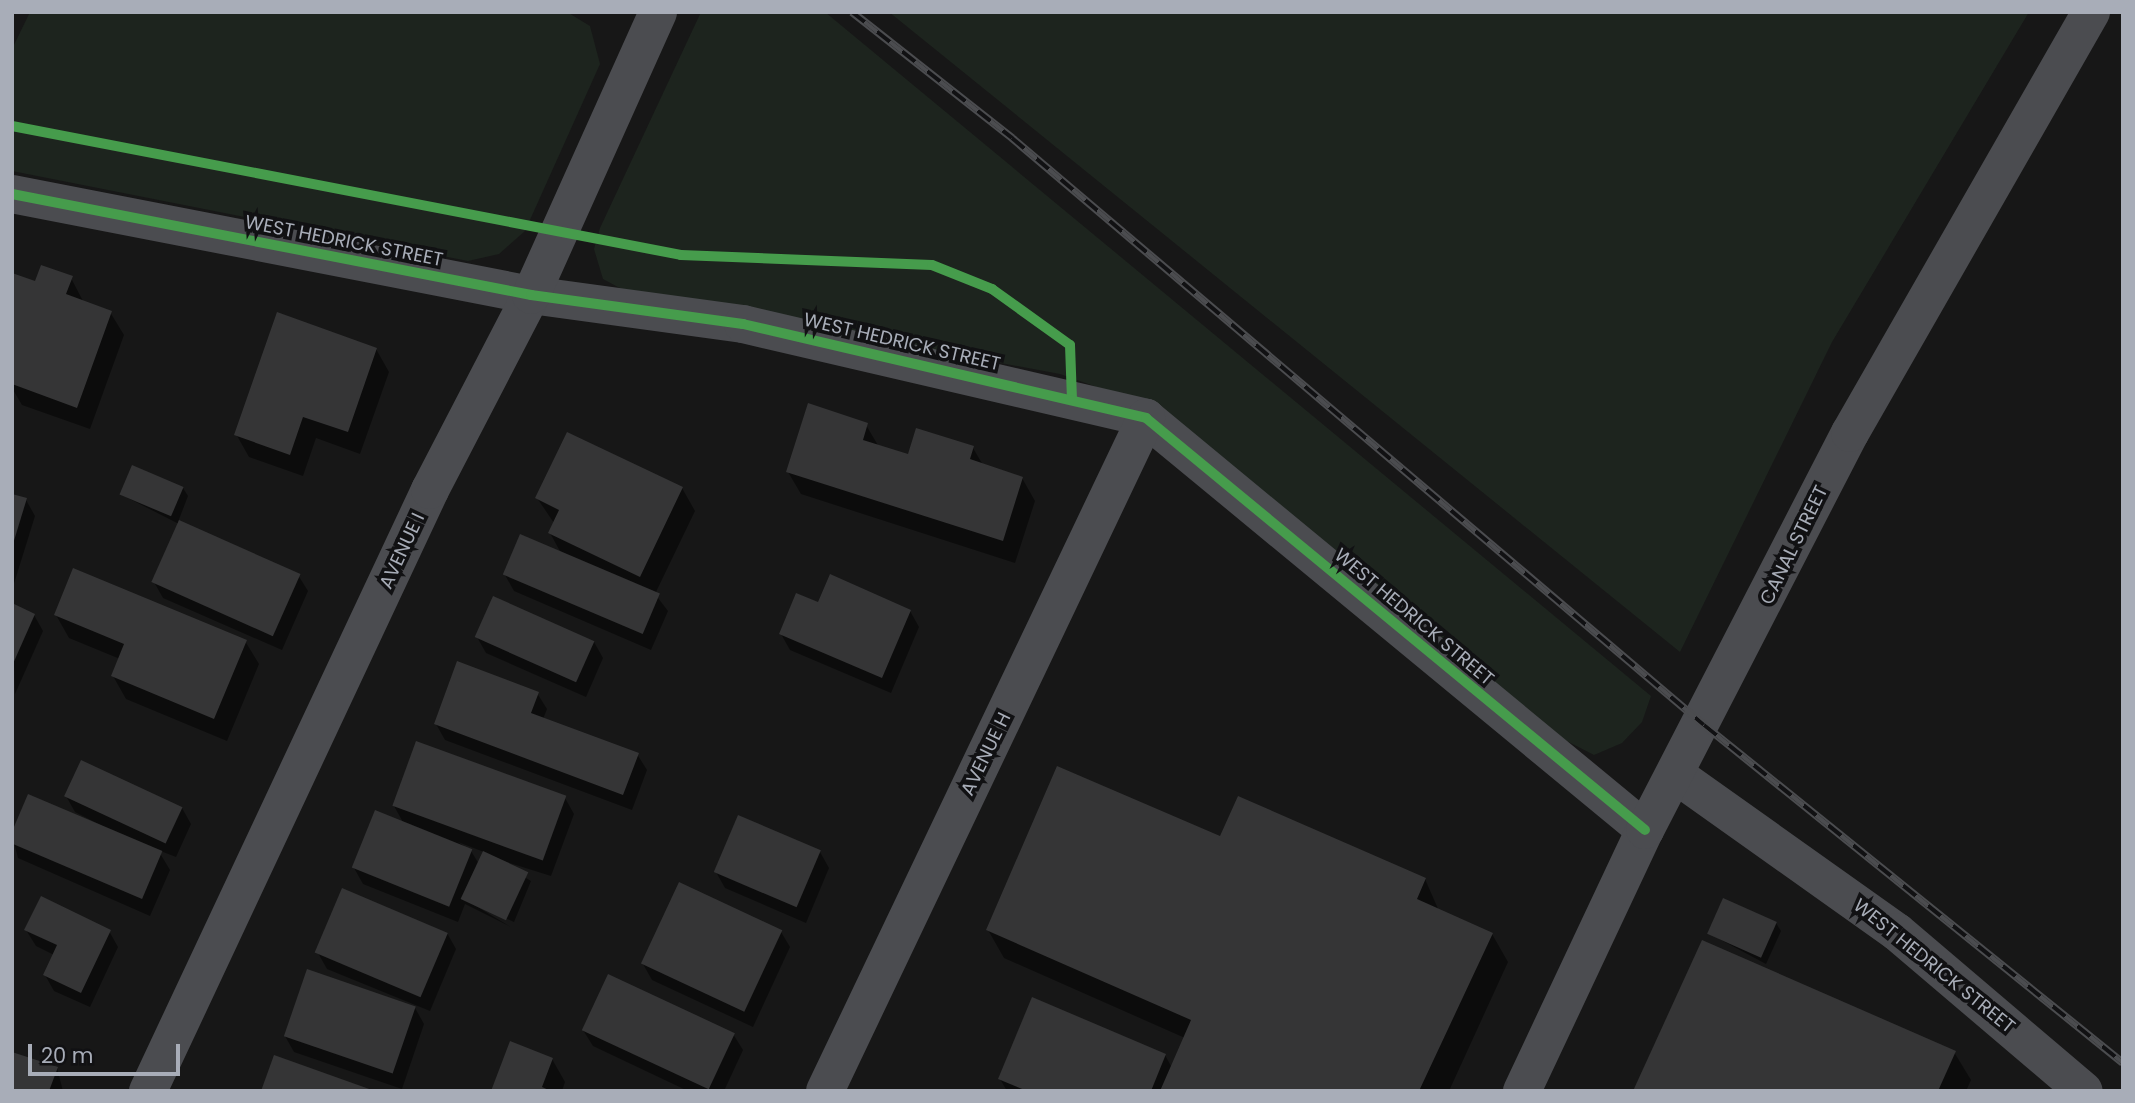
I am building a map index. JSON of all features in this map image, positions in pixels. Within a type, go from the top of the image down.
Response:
[{"type":"street","name":"AVENUE I","points":[[148,1091],[430,490],[531,295],[659,12]]},
{"type":"street","name":"CANAL STREET","points":[[1522,1091],[1645,830],[1676,775],[1850,433],[2091,12]]},
{"type":"street","name":"WEST HEDRICK STREET","points":[[12,194],[531,295],[743,324],[1146,418],[1645,830]]},
{"type":"street","name":"AVENUE H","points":[[825,1091],[1146,418]]},
{"type":"street","name":"WEST HEDRICK STREET","points":[[1676,775],[1897,932],[2084,1091]]},
{"type":"shaded area","points":[[30,12],[567,12],[590,26],[600,64],[525,231],[499,254],[468,261],[12,171],[12,49]]},
{"type":"shaded area","points":[[701,12],[825,12],[1651,696],[1642,722],[1622,743],[1594,755],[1557,736],[1129,404],[1094,386],[1060,374],[631,294],[603,279],[594,249],[600,228]]},
{"type":"shaded area","points":[[889,12],[2029,12],[1832,342],[1680,652]]},
{"type":"building","points":[[41,265],[73,276],[66,294],[112,311],[77,408],[12,384],[12,273],[35,281]]},
{"type":"building","points":[[277,312],[377,348],[348,432],[303,417],[290,455],[234,435]]},
{"type":"building","points":[[808,403],[868,423],[863,440],[908,454],[916,428],[974,446],[970,459],[1023,477],[1003,541],[786,472]]},
{"type":"building","points":[[567,432],[683,487],[640,577],[548,533],[559,510],[535,498]]},
{"type":"building","points":[[132,465],[184,487],[171,516],[119,494]]},
{"type":"building","points":[[12,494],[27,498],[13,544],[12,544]]},
{"type":"building","points":[[179,520],[301,574],[273,636],[151,582]]},
{"type":"building","points":[[520,534],[660,593],[643,634],[503,575]]},
{"type":"building","points":[[73,568],[247,640],[214,719],[111,676],[124,644],[54,615]]},
{"type":"building","points":[[830,574],[911,610],[882,678],[779,634],[796,593],[818,602]]},
{"type":"building","points":[[493,596],[594,641],[576,682],[475,637]]},
{"type":"building","points":[[12,603],[35,614],[12,666]]},
{"type":"building","points":[[457,661],[539,692],[531,713],[639,753],[623,795],[434,724]]},
{"type":"building","points":[[416,741],[566,796],[543,861],[392,806]]},
{"type":"building","points":[[81,760],[183,807],[166,844],[64,796]]},
{"type":"building","points":[[1057,766],[1220,836],[1238,796],[1426,878],[1417,899],[1493,933],[1419,1091],[1160,1091],[1191,1020],[986,930]]},
{"type":"building","points":[[28,794],[162,851],[142,899],[12,844],[12,832]]},
{"type":"building","points":[[375,810],[472,849],[449,907],[352,867]]},
{"type":"building","points":[[738,815],[821,850],[797,907],[714,872]]},
{"type":"building","points":[[483,851],[528,872],[506,920],[461,899]]},
{"type":"building","points":[[679,882],[782,930],[744,1012],[641,964]]},
{"type":"building","points":[[342,888],[448,933],[421,997],[315,952]]},
{"type":"building","points":[[41,896],[111,930],[81,993],[43,975],[57,945],[24,930]]},
{"type":"building","points":[[1723,898],[1777,922],[1761,958],[1707,934]]},
{"type":"building","points":[[1702,940],[1956,1051],[1938,1091],[1633,1091]]},
{"type":"building","points":[[307,969],[416,1006],[393,1074],[284,1036]]},
{"type":"building","points":[[608,974],[735,1033],[709,1089],[582,1030]]},
{"type":"building","points":[[1032,997],[1166,1054],[1151,1091],[1027,1091],[998,1079]]},
{"type":"building","points":[[510,1041],[553,1058],[542,1087],[551,1091],[491,1091]]},
{"type":"building","points":[[12,1052],[58,1067],[49,1091],[12,1091]]},
{"type":"building","points":[[274,1055],[372,1090],[261,1091]]},
{"type":"railway","points":[[852,12],[1012,138],[1704,725],[2123,1063]]},
{"type":"cycle path","points":[[12,126],[681,255],[932,265],[992,289],[1070,345],[1072,399]]},
{"type":"cycle path","points":[[12,194],[531,295],[743,324],[1146,418],[1645,830]]}]
